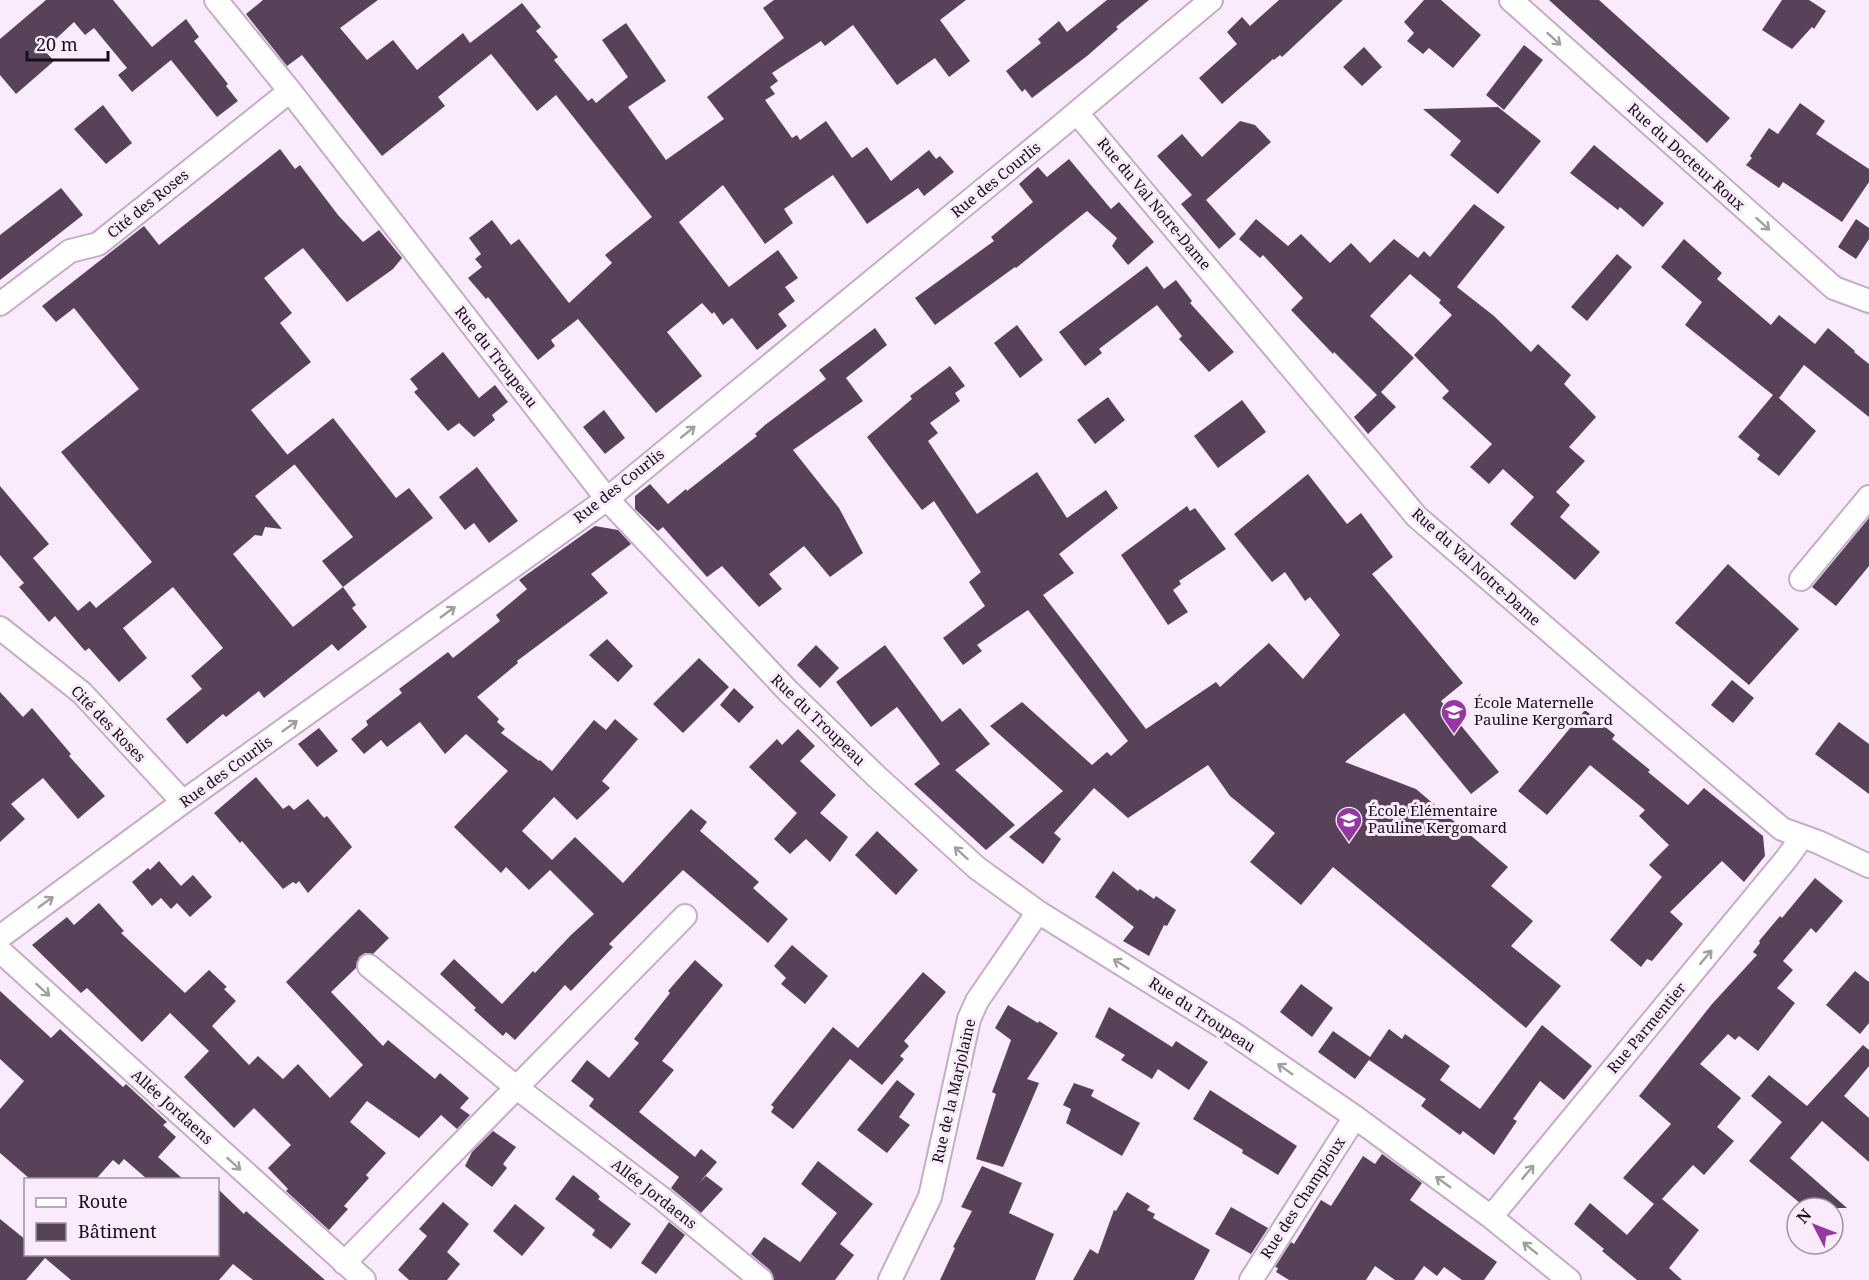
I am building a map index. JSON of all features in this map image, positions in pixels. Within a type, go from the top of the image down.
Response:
[{"type":"street","name":"Rue du Troupeau","points":[[216,0],[290,91],[607,499],[788,691],[868,768],[977,868],[1038,912],[1231,1032],[1355,1117],[1491,1217],[1569,1280]]},
{"type":"street","name":"Rue des Courlis","points":[[0,937],[183,802],[607,499],[1211,0]]},
{"type":"street","name":"Rue du Docteur Roux","points":[[1510,0],[1834,288],[1869,301]]},
{"type":"street","name":"Cité des Roses","points":[[0,304],[70,251],[98,244],[290,91]]},
{"type":"street","name":"Rue du Val Notre-Dame","points":[[1077,112],[1417,517],[1782,829],[1869,866]]},
{"type":"street","points":[[1801,579],[1869,497]]},
{"type":"street","name":"Cité des Roses","points":[[0,628],[82,693],[183,802]]},
{"type":"street","name":"Rue Parmentier","points":[[1491,1217],[1802,837]]},
{"type":"street","name":"Rue de la Marjolaine","points":[[890,1280],[930,1197],[969,1019],[978,1001],[1038,912]]},
{"type":"street","points":[[344,1263],[685,916]]},
{"type":"street","name":"Allée Jordaens","points":[[0,951],[364,1280]]},
{"type":"street","name":"Allée Jordaens","points":[[369,966],[517,1088],[664,1200],[761,1280]]},
{"type":"street","name":"Rue des Champioux","points":[[1251,1280],[1355,1117]]},
{"type":"building","points":[[46,0],[113,0],[152,47],[186,19],[199,37],[194,41],[228,84],[226,86],[238,101],[217,117],[171,60],[132,92],[118,75],[127,68],[94,28],[85,35],[74,22],[44,50],[54,61],[16,94],[0,75],[0,39]]},
{"type":"building","points":[[263,0],[378,0],[340,28],[367,60],[393,40],[417,70],[463,33],[470,43],[522,3],[541,27],[536,31],[558,57],[554,60],[588,101],[592,98],[596,103],[628,77],[602,40],[626,23],[666,81],[628,107],[666,160],[724,119],[707,97],[784,38],[763,8],[774,0],[966,0],[940,20],[970,61],[949,77],[935,58],[897,85],[853,25],[825,46],[821,41],[772,73],[778,81],[770,87],[775,94],[765,100],[792,138],[797,135],[800,140],[826,121],[852,158],[867,147],[891,181],[929,150],[936,159],[940,156],[954,172],[924,196],[918,188],[867,224],[833,175],[784,209],[793,223],[765,244],[723,185],[679,222],[729,287],[778,250],[798,278],[785,287],[795,301],[778,314],[787,326],[757,350],[732,318],[723,325],[714,312],[712,314],[702,303],[667,332],[702,376],[656,413],[578,319],[551,340],[555,346],[538,360],[488,297],[486,299],[468,278],[482,267],[475,259],[481,254],[469,238],[492,220],[511,245],[519,239],[569,303],[612,263],[605,255],[652,217],[556,95],[537,111],[491,54],[438,97],[445,106],[382,156],[302,55],[287,66],[246,14]]},
{"type":"building","points":[[1107,0],[1149,0],[1116,27],[1118,29],[1087,56],[1032,98],[1025,89],[1022,92],[1006,71],[1041,43],[1038,39],[1059,21],[1067,32]]},
{"type":"building","points":[[1279,0],[1343,0],[1282,57],[1280,55],[1273,59],[1222,104],[1199,78],[1237,44],[1227,32],[1242,17],[1250,26]]},
{"type":"building","points":[[1424,0],[1441,0],[1481,35],[1453,68],[1429,48],[1423,54],[1407,41],[1414,33],[1404,22]]},
{"type":"building","points":[[1549,0],[1599,0],[1730,118],[1707,143]]},
{"type":"building","points":[[1782,0],[1809,0],[1826,11],[1814,29],[1812,27],[1792,49],[1762,30]]},
{"type":"building","points":[[1524,45],[1543,60],[1504,110],[1486,95]]},
{"type":"building","points":[[1364,47],[1382,67],[1362,86],[1343,67]]},
{"type":"building","points":[[1800,103],[1825,121],[1816,134],[1869,169],[1869,182],[1842,222],[1783,182],[1779,188],[1746,165],[1769,128],[1778,134]]},
{"type":"building","points":[[103,105],[132,143],[106,164],[74,129]]},
{"type":"building","points":[[1498,107],[1541,141],[1498,194],[1450,155],[1461,141],[1423,109]]},
{"type":"building","points":[[1240,121],[1255,125],[1271,142],[1206,200],[1236,234],[1219,249],[1181,204],[1192,195],[1157,156],[1182,134],[1202,157]]},
{"type":"building","points":[[1594,145],[1664,203],[1643,227],[1620,207],[1618,210],[1570,173]]},
{"type":"building","points":[[280,149],[295,169],[300,165],[338,215],[363,242],[379,230],[402,258],[393,269],[347,302],[303,248],[264,278],[292,313],[280,323],[311,362],[251,410],[295,464],[255,496],[282,529],[265,527],[262,536],[255,535],[233,554],[293,627],[343,587],[356,605],[352,608],[367,627],[338,651],[332,644],[264,698],[259,691],[226,717],[223,714],[187,744],[166,719],[202,689],[191,676],[223,648],[173,587],[123,628],[147,658],[119,682],[89,648],[85,651],[55,616],[49,622],[19,587],[24,583],[0,555],[0,486],[49,544],[33,558],[78,611],[90,601],[96,608],[152,562],[61,452],[139,389],[74,308],[56,322],[42,306],[144,226],[159,245]]},
{"type":"building","points":[[1069,159],[1111,209],[1119,202],[1154,242],[1128,265],[1112,246],[1117,238],[1087,211],[1016,268],[935,325],[915,298],[994,241],[991,237],[1033,202],[1019,184],[1038,167],[1047,177]]},
{"type":"building","points":[[61,188],[83,215],[0,280],[0,235]]},
{"type":"building","points":[[1474,204],[1505,227],[1457,287],[1494,316],[1531,352],[1538,344],[1571,375],[1564,384],[1596,417],[1569,447],[1585,461],[1556,492],[1570,505],[1560,517],[1600,552],[1575,580],[1510,524],[1534,497],[1503,469],[1489,484],[1470,467],[1492,444],[1442,398],[1449,391],[1414,355],[1452,315],[1439,303],[1441,300],[1410,274],[1370,316],[1414,358],[1381,392],[1396,407],[1368,434],[1354,417],[1377,395],[1291,310],[1303,298],[1263,255],[1260,258],[1239,239],[1256,219],[1288,246],[1301,234],[1330,263],[1351,243],[1370,263],[1394,239],[1418,258],[1424,251],[1430,257]]},
{"type":"building","points":[[1856,219],[1869,228],[1869,239],[1856,259],[1838,247]]},
{"type":"building","points":[[1684,239],[1722,273],[1717,279],[1771,325],[1779,315],[1815,344],[1828,328],[1869,364],[1869,417],[1804,365],[1779,398],[1816,431],[1779,476],[1757,459],[1760,455],[1738,437],[1773,395],[1685,325],[1702,302],[1661,267]]},
{"type":"building","points":[[1617,254],[1632,267],[1587,321],[1571,307]]},
{"type":"building","points":[[1147,266],[1164,289],[1176,280],[1192,301],[1190,303],[1234,352],[1209,372],[1179,339],[1182,336],[1157,305],[1099,349],[1102,353],[1085,366],[1059,332]]},
{"type":"building","points":[[1017,325],[1043,360],[1020,378],[994,343]]},
{"type":"building","points":[[875,328],[887,345],[846,378],[863,401],[793,450],[839,508],[863,553],[830,577],[804,546],[769,574],[782,589],[759,607],[722,566],[707,577],[663,527],[658,531],[635,509],[635,496],[650,484],[668,504],[686,489],[687,491],[757,436],[755,434],[765,425],[826,379],[819,370]]},
{"type":"building","points":[[443,352],[479,398],[495,385],[508,402],[492,415],[495,420],[474,437],[459,423],[448,431],[414,392],[418,389],[410,379]]},
{"type":"building","points":[[950,366],[965,386],[955,393],[960,401],[930,423],[938,433],[928,441],[977,514],[1037,472],[1067,518],[1106,490],[1118,508],[1059,554],[1074,573],[1043,595],[1146,729],[1216,682],[1220,687],[1269,643],[1303,679],[1340,635],[1310,597],[1305,601],[1285,572],[1272,582],[1234,534],[1308,474],[1347,524],[1361,513],[1393,557],[1372,574],[1463,683],[1441,701],[1499,772],[1471,794],[1404,713],[1345,762],[1416,789],[1508,867],[1491,886],[1533,921],[1511,946],[1561,986],[1526,1028],[1333,867],[1301,905],[1250,862],[1275,833],[1230,796],[1208,765],[1128,818],[1094,788],[1054,833],[1061,839],[1043,864],[1009,837],[1063,791],[990,726],[1022,702],[1092,765],[1107,752],[1111,756],[1128,741],[1028,610],[977,645],[982,651],[963,665],[943,638],[985,606],[969,582],[981,572],[934,501],[922,510],[867,437],[912,399],[910,396]]},
{"type":"building","points":[[1108,397],[1125,420],[1095,444],[1077,420]]},
{"type":"building","points":[[1242,400],[1266,432],[1218,468],[1194,436]]},
{"type":"building","points":[[604,410],[625,438],[605,454],[583,427]]},
{"type":"building","points":[[333,418],[396,498],[409,488],[433,518],[343,587],[322,561],[353,537],[287,455]]},
{"type":"building","points":[[477,467],[518,521],[489,543],[474,523],[465,530],[439,497]]},
{"type":"building","points":[[1187,506],[1190,511],[1195,508],[1226,549],[1179,581],[1181,584],[1173,590],[1188,612],[1168,625],[1121,555]]},
{"type":"building","points":[[1869,518],[1869,566],[1836,606],[1812,587]]},
{"type":"building","points":[[595,526],[618,530],[631,544],[591,574],[608,593],[517,661],[518,663],[477,697],[499,719],[497,722],[505,729],[501,733],[552,771],[594,720],[606,730],[615,719],[638,739],[602,781],[610,788],[577,820],[554,797],[522,831],[552,860],[575,837],[623,883],[691,809],[707,822],[700,831],[759,882],[753,888],[788,919],[768,943],[683,870],[609,944],[613,947],[571,991],[565,985],[515,1040],[506,1032],[503,1036],[474,1010],[476,1008],[440,974],[454,959],[502,1004],[533,971],[535,973],[594,914],[550,870],[529,890],[506,867],[501,873],[454,827],[508,771],[466,734],[445,754],[420,722],[387,747],[381,740],[364,754],[351,739],[368,725],[366,721],[402,693],[399,689],[448,652],[453,658],[500,621],[496,615],[527,589],[519,580]]},
{"type":"building","points":[[1728,564],[1799,629],[1749,685],[1675,623]]},
{"type":"building","points":[[607,639],[633,666],[618,682],[589,655]]},
{"type":"building","points":[[816,645],[839,668],[820,688],[797,665]]},
{"type":"building","points":[[885,645],[942,722],[960,708],[990,744],[955,770],[1015,825],[986,850],[914,784],[940,764],[897,707],[871,727],[836,682]]},
{"type":"building","points":[[699,658],[729,687],[683,733],[653,704]]},
{"type":"building","points":[[1732,680],[1754,698],[1733,723],[1711,705]]},
{"type":"building","points":[[734,688],[754,707],[739,723],[720,705]]},
{"type":"building","points":[[0,692],[23,717],[32,708],[71,754],[69,756],[105,796],[78,819],[43,778],[11,804],[25,819],[0,842]]},
{"type":"building","points":[[1585,710],[1615,735],[1612,739],[1688,805],[1704,788],[1763,836],[1765,856],[1744,882],[1722,861],[1670,912],[1683,924],[1652,961],[1647,959],[1641,967],[1610,940],[1662,877],[1649,865],[1669,845],[1639,816],[1645,810],[1590,765],[1547,815],[1518,791]]},
{"type":"building","points":[[1839,722],[1869,744],[1869,794],[1815,754]]},
{"type":"building","points":[[319,728],[338,751],[317,767],[298,744]]},
{"type":"building","points":[[798,729],[815,746],[800,761],[836,795],[820,813],[848,837],[830,862],[806,839],[790,854],[774,839],[797,813],[749,767],[777,739],[782,745]]},
{"type":"building","points":[[256,777],[283,809],[289,805],[294,810],[308,799],[324,818],[327,816],[352,847],[308,893],[299,881],[283,889],[242,841],[240,843],[214,813]]},
{"type":"building","points":[[877,831],[918,870],[896,895],[855,855]]},
{"type":"building","points":[[159,861],[181,886],[193,875],[212,897],[190,917],[177,903],[171,909],[161,898],[152,906],[132,882]]},
{"type":"building","points":[[1113,871],[1138,891],[1140,889],[1154,899],[1156,896],[1176,910],[1167,926],[1164,925],[1149,956],[1123,941],[1134,927],[1095,897]]},
{"type":"building","points":[[1815,878],[1843,901],[1816,933],[1811,928],[1783,961],[1793,970],[1777,988],[1795,1003],[1758,1051],[1739,1036],[1735,1040],[1728,1034],[1700,1064],[1741,1098],[1717,1127],[1734,1141],[1704,1175],[1693,1165],[1662,1199],[1699,1230],[1669,1268],[1682,1280],[1637,1280],[1574,1224],[1590,1203],[1627,1235],[1654,1204],[1623,1178],[1671,1124],[1639,1096],[1712,1004],[1757,955],[1753,952],[1760,943],[1759,941],[1780,916],[1782,918]]},
{"type":"building","points":[[99,903],[124,931],[121,933],[185,993],[209,970],[227,987],[224,989],[236,1001],[212,1026],[249,1065],[258,1056],[283,1079],[298,1064],[330,1098],[363,1065],[286,982],[359,909],[389,938],[373,954],[365,953],[359,957],[356,968],[331,992],[383,1046],[388,1040],[435,1079],[440,1073],[469,1098],[460,1108],[470,1115],[457,1129],[441,1115],[419,1138],[367,1101],[350,1122],[386,1153],[366,1175],[369,1178],[344,1206],[348,1209],[329,1230],[286,1191],[288,1189],[268,1168],[291,1145],[254,1108],[234,1128],[184,1077],[209,1051],[170,1013],[142,1042],[87,988],[81,993],[32,945],[67,917],[74,925]]},
{"type":"building","points":[[792,945],[828,976],[805,1004],[781,984],[786,978],[774,966]]},
{"type":"building","points":[[695,960],[723,985],[662,1061],[674,1070],[639,1112],[695,1157],[701,1149],[717,1162],[700,1182],[706,1176],[723,1189],[701,1213],[671,1188],[679,1177],[589,1106],[594,1099],[571,1081],[587,1060],[609,1078],[639,1043],[634,1039],[670,993],[668,991]]},
{"type":"building","points":[[1855,971],[1869,982],[1869,1023],[1860,1034],[1826,1005]]},
{"type":"building","points":[[923,972],[946,992],[904,1041],[909,1046],[900,1056],[904,1059],[882,1085],[850,1059],[793,1129],[771,1112],[774,1107],[771,1105],[833,1027],[858,1048]]},
{"type":"building","points":[[1301,984],[1333,1008],[1312,1037],[1280,1012]]},
{"type":"building","points":[[0,991],[51,1038],[60,1029],[123,1087],[126,1084],[167,1122],[163,1125],[176,1137],[158,1157],[182,1178],[146,1178],[124,1159],[119,1165],[113,1160],[97,1178],[29,1178],[0,1153],[0,1109],[24,1081],[0,1059]]},
{"type":"building","points":[[1008,1005],[1058,1033],[1027,1079],[1039,1083],[1003,1167],[976,1159],[996,1094],[992,1092],[1011,1040],[995,1028]]},
{"type":"building","points":[[1109,1007],[1172,1047],[1176,1041],[1208,1062],[1189,1090],[1158,1069],[1152,1079],[1121,1060],[1125,1055],[1095,1037]]},
{"type":"building","points":[[1542,1025],[1592,1066],[1564,1100],[1540,1081],[1513,1119],[1517,1121],[1494,1155],[1463,1131],[1460,1135],[1421,1106],[1426,1099],[1369,1060],[1355,1079],[1318,1052],[1333,1031],[1370,1057],[1389,1029],[1402,1039],[1405,1034],[1450,1066],[1440,1080],[1480,1109]]},
{"type":"building","points":[[1863,1045],[1869,1050],[1869,1066],[1844,1096],[1869,1118],[1869,1162],[1822,1121],[1790,1158],[1833,1196],[1791,1196],[1749,1161],[1782,1122],[1751,1096],[1769,1075],[1807,1106]]},
{"type":"building","points":[[897,1080],[915,1094],[899,1117],[910,1125],[887,1153],[857,1130]]},
{"type":"building","points":[[1074,1083],[1094,1090],[1091,1096],[1140,1123],[1122,1156],[1066,1123],[1071,1109],[1063,1105]]},
{"type":"building","points":[[1210,1090],[1297,1146],[1278,1175],[1193,1119]]},
{"type":"building","points":[[493,1131],[516,1147],[503,1164],[507,1168],[492,1187],[465,1166],[472,1152]]},
{"type":"building","points":[[1382,1154],[1422,1183],[1410,1200],[1497,1262],[1484,1280],[1462,1280],[1444,1267],[1437,1276],[1424,1266],[1414,1280],[1395,1280],[1375,1266],[1366,1280],[1289,1280],[1276,1272],[1278,1268],[1275,1267],[1291,1242],[1294,1244],[1321,1200],[1331,1206],[1363,1156],[1375,1164]]},
{"type":"building","points":[[818,1161],[873,1204],[840,1244],[854,1255],[835,1280],[774,1280],[770,1270],[751,1254],[764,1237],[800,1262],[837,1213],[801,1184]]},
{"type":"building","points":[[982,1166],[1022,1183],[1009,1213],[1054,1234],[1035,1280],[940,1280],[955,1248],[953,1247],[972,1211],[961,1207]]},
{"type":"building","points":[[573,1175],[597,1193],[600,1197],[598,1199],[631,1224],[611,1249],[592,1235],[595,1230],[555,1199]]},
{"type":"building","points":[[219,1190],[244,1214],[246,1211],[325,1280],[253,1280],[233,1264],[219,1280],[71,1280],[45,1258],[26,1280],[0,1280],[0,1219],[24,1238],[24,1256],[219,1256]]},
{"type":"building","points":[[1127,1192],[1150,1206],[1147,1210],[1155,1214],[1153,1218],[1210,1250],[1194,1280],[1073,1280],[1090,1249],[1098,1254],[1114,1210],[1116,1211]]},
{"type":"building","points":[[443,1202],[469,1224],[447,1252],[460,1264],[447,1280],[409,1280],[398,1270],[427,1236],[419,1229]]},
{"type":"building","points":[[515,1204],[545,1228],[522,1256],[493,1231]]},
{"type":"building","points":[[1231,1207],[1268,1228],[1251,1254],[1215,1234]]},
{"type":"building","points":[[669,1222],[685,1235],[656,1274],[641,1263]]},
{"type":"place","name":"École Maternelle Pauline Kergomard","points":[[1454,735]]},
{"type":"place","name":"École Élémentaire Pauline Kergomard","points":[[1349,843]]}]
